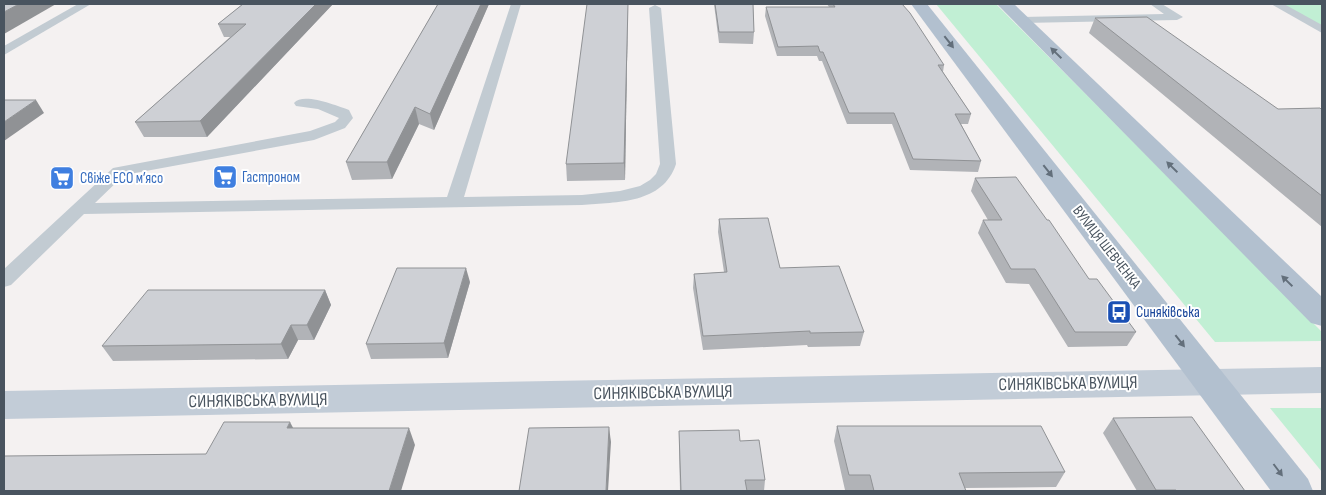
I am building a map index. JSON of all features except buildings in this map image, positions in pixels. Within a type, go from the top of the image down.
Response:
[{"type":"main road","name":"ВУЛИЦЯ ШЕВЧЕНКА","points":[[919,4],[1294,491]]},
{"type":"main road","points":[[1005,4],[1322,315]]},
{"type":"street","name":"СИНЯКІВСЬКА ВУЛИЦЯ","points":[[4,405],[1322,380]]},
{"type":"lane","points":[[4,51],[86,4]]},
{"type":"lane","points":[[454,203],[516,4]]},
{"type":"lane","points":[[1022,20],[1177,17],[1155,4]]},
{"type":"lane","points":[[1276,4],[1322,30]]},
{"type":"lane","points":[[78,209],[582,200],[627,195],[647,189],[660,182],[666,174],[668,164],[655,8]]},
{"type":"lane","points":[[4,280],[119,171],[314,135],[340,125],[346,118],[344,113],[328,107],[301,102]]},
{"type":"green space","points":[[936,4],[996,4],[1322,332],[1322,341],[1215,342]]},
{"type":"green space","points":[[1281,5],[1322,5],[1322,28]]},
{"type":"green space","points":[[1270,408],[1322,408],[1322,472]]},
{"type":"place","name":"Гастроном","points":[[225,177]]},
{"type":"place","name":"Свіже ECO м’ясо","points":[[62,178]]},
{"type":"place","name":"Синяківська","points":[[1119,312]]}]
